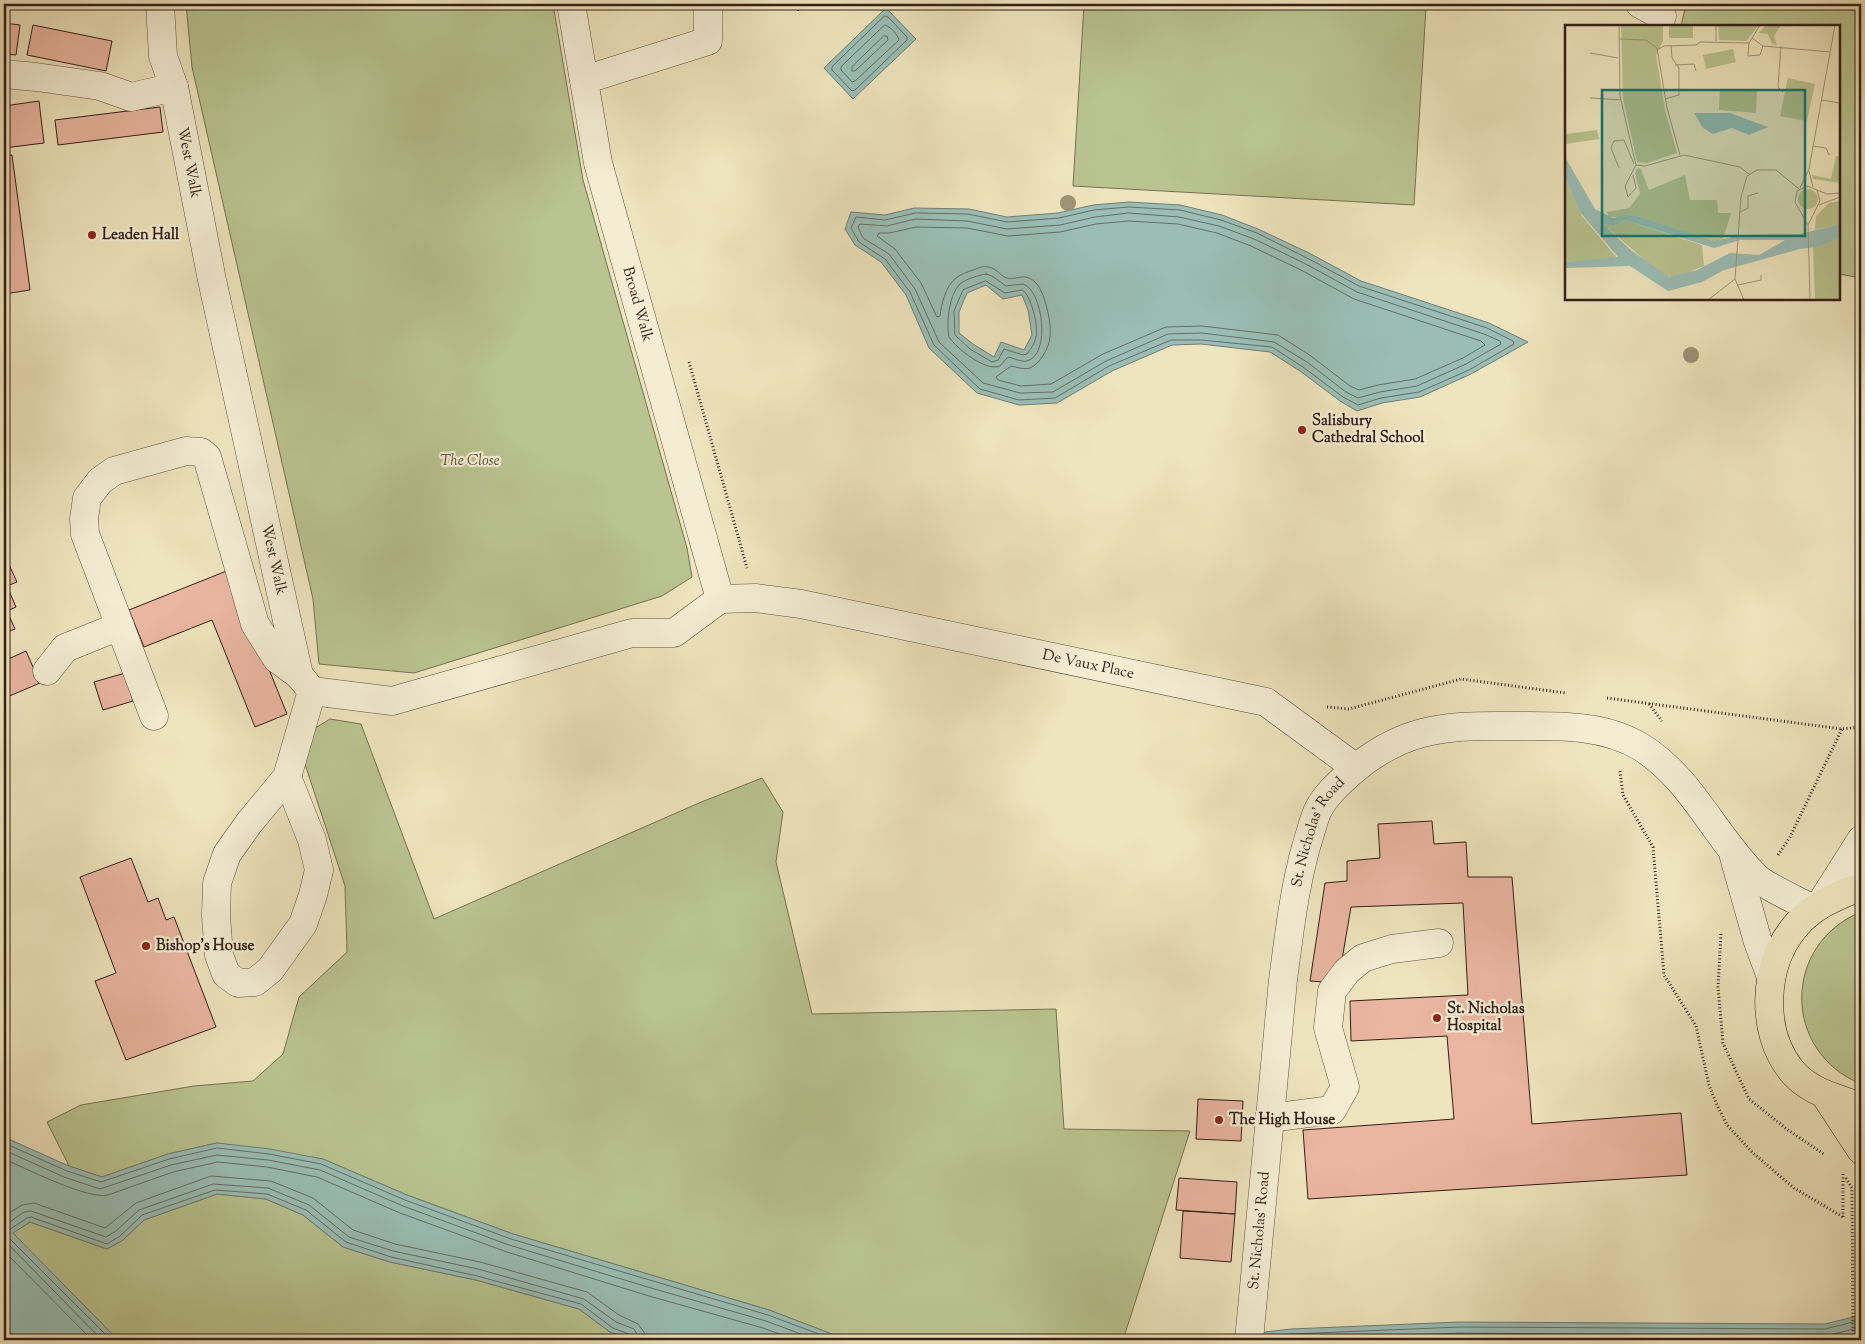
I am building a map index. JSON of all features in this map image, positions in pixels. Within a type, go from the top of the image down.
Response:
[{"type":"highway","points":[[1861,888],[1852,889],[1817,906],[1794,928],[1779,951],[1771,977],[1769,1012],[1772,1031],[1780,1052],[1791,1071],[1825,1095],[1861,1105]]},
{"type":"highway","points":[[1825,1095],[1861,1150]]},
{"type":"street","name":"West Walk","points":[[160,4],[163,56],[174,87],[212,280],[306,683]]},
{"type":"street","name":"Broad Walk","points":[[571,4],[598,163],[720,600]]},
{"type":"street","points":[[584,80],[708,41],[708,4]]},
{"type":"street","points":[[4,74],[100,86],[131,97],[174,87]]},
{"type":"street","points":[[154,716],[85,534],[84,519],[87,498],[100,481],[114,470],[186,451],[201,452],[207,457],[255,624],[277,658],[306,683],[392,701],[632,633],[674,633],[720,600]]},
{"type":"street","name":"De Vaux Place","points":[[720,600],[755,598],[801,604],[1266,702],[1356,768]]},
{"type":"street","points":[[46,671],[65,648],[120,626]]},
{"type":"street","points":[[287,777],[312,840],[319,870],[313,896],[303,924],[270,970],[255,982],[238,983],[226,974],[219,954],[216,916],[217,883],[227,854],[249,823],[287,777],[306,683]]},
{"type":"street","name":"St. Nicholas' Road","points":[[1251,1331],[1269,1118],[1290,923],[1299,874],[1319,809],[1333,788],[1356,768],[1390,744],[1409,736],[1457,726],[1563,726],[1599,731],[1626,740],[1660,761],[1678,778],[1699,803],[1732,851],[1757,879],[1817,906]]},
{"type":"street","points":[[1817,906],[1861,840]]},
{"type":"street","name":"St. Nicholas' Road","points":[[1732,851],[1758,942],[1771,977]]},
{"type":"street","points":[[1269,1118],[1332,1110],[1344,1087],[1328,1028],[1332,991],[1347,972],[1363,958],[1392,949],[1439,943]]},
{"type":"path","points":[[688,357],[755,598]]},
{"type":"path","points":[[1599,731],[1620,768],[1623,795],[1653,847],[1664,975],[1696,1026],[1710,1085],[1717,1105],[1727,1124],[1753,1153],[1794,1188],[1843,1217],[1843,1174],[1852,1188],[1853,1340]]},
{"type":"green space","name":"The Close","points":[[186,4],[553,4],[583,180],[687,548],[692,577],[662,596],[414,673],[319,664],[313,599],[192,67]]},
{"type":"green space","points":[[1084,4],[1353,4],[1426,8],[1414,205],[1073,186]]},
{"type":"green space","points":[[1686,4],[1861,4],[1861,278],[1840,274],[1840,25],[1681,25]]},
{"type":"green space","points":[[330,719],[361,724],[434,919],[699,803],[762,778],[783,812],[776,862],[812,1014],[1056,1009],[1064,1129],[1190,1131],[1123,1340],[914,1340],[905,1336],[837,1336],[769,1310],[513,1234],[407,1195],[323,1159],[217,1143],[168,1154],[102,1177],[69,1166],[47,1122],[81,1105],[194,1086],[253,1081],[283,1054],[299,997],[347,952],[345,886],[305,764],[312,730]]},
{"type":"green space","points":[[1861,912],[1861,1084],[1835,1069],[1817,1048],[1805,1024],[1802,998],[1805,972],[1817,948],[1835,927]]},
{"type":"green space","points":[[217,1194],[266,1199],[303,1215],[343,1247],[390,1262],[476,1280],[579,1309],[610,1332],[633,1340],[118,1340],[12,1233],[30,1222],[107,1249],[123,1240],[144,1220]]},
{"type":"water","points":[[886,8],[916,39],[853,99],[824,68]]},
{"type":"water","points":[[1129,202],[1180,205],[1222,215],[1258,229],[1309,253],[1361,281],[1489,323],[1528,342],[1471,374],[1420,397],[1382,403],[1357,411],[1270,352],[1201,344],[1172,345],[1112,371],[1057,403],[1019,405],[977,393],[929,348],[906,295],[881,262],[855,245],[845,229],[851,212],[885,215],[914,208],[969,209],[1007,217],[1058,213],[1093,205]],"holes":[[[986,285],[1003,299],[1022,295],[1028,310],[1032,335],[1024,350],[1001,342],[994,357],[959,333],[959,312],[967,293]]]},
{"type":"water","points":[[4,1137],[69,1166],[102,1177],[168,1154],[217,1143],[270,1149],[323,1159],[407,1195],[513,1234],[769,1310],[837,1336],[905,1336],[914,1340],[633,1340],[610,1332],[579,1309],[476,1280],[390,1262],[343,1247],[303,1215],[266,1199],[217,1194],[144,1220],[123,1240],[107,1249],[30,1222],[13,1233],[118,1340],[4,1340]]},
{"type":"water","points":[[1861,1315],[1861,1340],[1196,1340],[1291,1329],[1459,1322],[1825,1324]]},
{"type":"building","points":[[791,4],[806,4],[798,11]]},
{"type":"building","points":[[4,23],[20,25],[16,55],[4,54]]},
{"type":"building","points":[[33,25],[112,41],[106,71],[27,55]]},
{"type":"building","points":[[39,101],[44,143],[4,148],[4,106]]},
{"type":"building","points":[[160,107],[163,132],[58,145],[55,120]]},
{"type":"building","points":[[12,155],[30,290],[4,294],[4,156]]},
{"type":"building","points":[[4,556],[17,582],[7,586],[16,607],[7,611],[15,629],[4,633]]},
{"type":"building","points":[[229,570],[287,714],[255,727],[212,620],[144,647],[129,610]]},
{"type":"building","points":[[26,651],[40,683],[7,697],[4,689],[4,661]]},
{"type":"building","points":[[125,673],[133,701],[103,710],[94,682]]},
{"type":"building","name":"St. Nicholas Hospital","points":[[1432,821],[1434,844],[1466,842],[1468,877],[1512,877],[1532,1124],[1681,1113],[1687,1175],[1308,1199],[1303,1130],[1454,1119],[1447,1036],[1351,1041],[1350,1001],[1468,995],[1463,903],[1351,907],[1338,983],[1310,981],[1325,883],[1347,881],[1347,861],[1380,858],[1378,824]]},
{"type":"building","name":"Bishop's House","points":[[131,858],[148,902],[158,898],[166,920],[174,917],[216,1027],[126,1060],[95,981],[116,973],[80,877]]},
{"type":"building","name":"The High House","points":[[1198,1099],[1243,1101],[1241,1141],[1196,1139]]},
{"type":"building","points":[[1179,1178],[1237,1182],[1235,1214],[1176,1210]]},
{"type":"building","points":[[1183,1211],[1235,1214],[1231,1262],[1180,1258]]},
{"type":"place","name":"Leaden Hall","points":[[92,235]]},
{"type":"place","name":"Salisbury Cathedral School","points":[[1302,430]]},
{"type":"place","name":"Bishop's House","points":[[146,946]]},
{"type":"place","name":"St. Nicholas Hospital","points":[[1437,1018]]},
{"type":"place","name":"The High House","points":[[1219,1120]]}]
